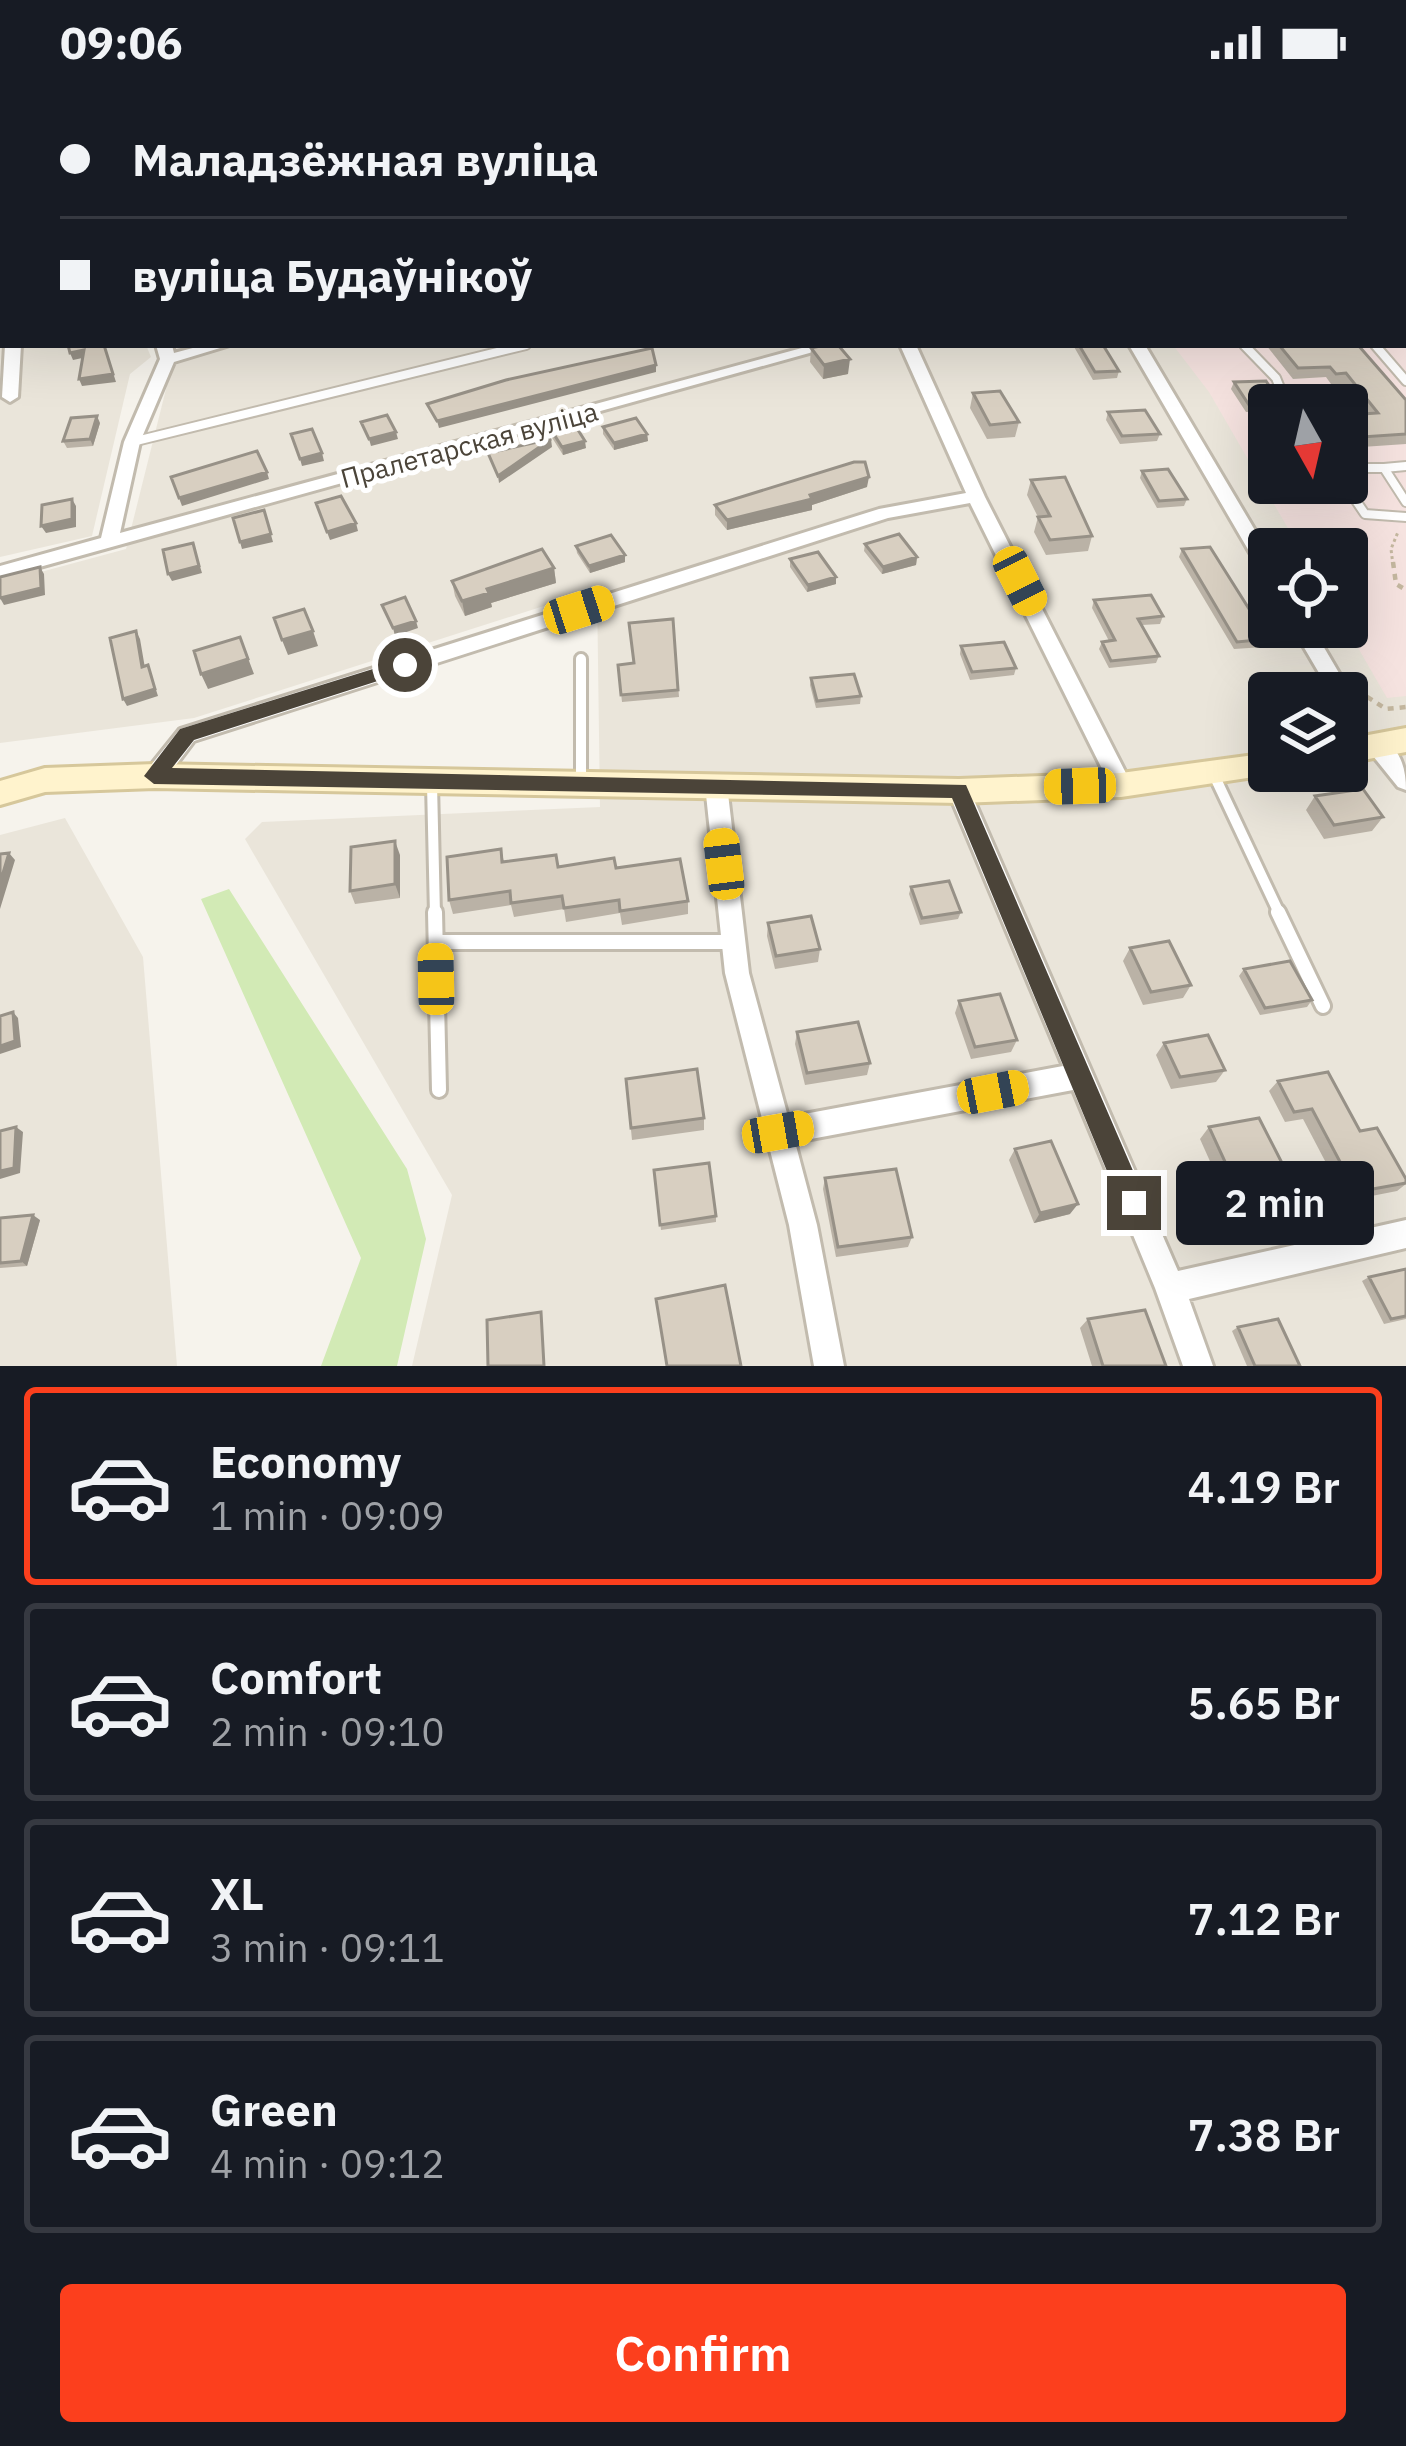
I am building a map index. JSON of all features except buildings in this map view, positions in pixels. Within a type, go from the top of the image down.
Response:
[{"type":"main road","points":[[0,794],[44,780],[154,776],[959,790],[1120,785],[1248,769]]},
{"type":"street","points":[[10,398],[14,348]]},
{"type":"street","points":[[109,543],[132,442],[166,352],[198,348]]},
{"type":"street","name":"Пралетарская вуліца","points":[[0,572],[819,348]]},
{"type":"street","points":[[909,348],[976,497],[1120,785]]},
{"type":"street","points":[[1139,348],[1248,534]]},
{"type":"street","points":[[154,776],[187,735],[884,513],[976,497]]},
{"type":"street","points":[[1377,745],[1406,781]]},
{"type":"street","points":[[716,785],[734,942],[830,1366]]},
{"type":"street","points":[[959,790],[1170,1288],[1198,1366]]},
{"type":"street","points":[[778,1132],[1079,1076]]},
{"type":"street","points":[[1170,1288],[1406,1234]]},
{"type":"lane","points":[[132,442],[514,348]]},
{"type":"lane","points":[[1247,348],[1278,384]]},
{"type":"lane","points":[[1378,348],[1406,381]]},
{"type":"lane","points":[[1368,468],[1406,466]]},
{"type":"lane","points":[[1384,468],[1406,502]]},
{"type":"lane","points":[[1358,504],[1365,514],[1405,519]]},
{"type":"lane","points":[[581,659],[581,784]]},
{"type":"lane","points":[[1214,775],[1323,1006]]},
{"type":"lane","points":[[432,781],[439,1090]]},
{"type":"lane","points":[[436,942],[734,942]]},
{"type":"path","points":[[1405,519],[1390,549],[1396,584],[1406,590]]},
{"type":"path","points":[[1368,698],[1386,710],[1406,707]]},
{"type":"shaded area","points":[[0,348],[147,348],[151,357],[130,374],[92,536],[0,557]]},
{"type":"shaded area","points":[[176,348],[1406,348],[1406,1366],[412,1366],[452,1195],[245,839],[262,822],[600,807],[597,589],[194,718],[0,743],[0,583],[126,549]]},
{"type":"shaded area","points":[[1175,348],[1406,348],[1406,696],[1387,698],[1358,648],[1368,648],[1368,528],[1288,528],[1274,504],[1368,504],[1368,384],[1248,384],[1248,459],[1209,392]]},
{"type":"shaded area","points":[[65,818],[143,957],[177,1366],[0,1366],[0,835]]},
{"type":"green space","points":[[229,889],[407,1169],[426,1239],[397,1366],[321,1366],[361,1258],[201,899]]},
{"type":"route","points":[[405,665],[187,735],[154,776],[959,790],[1134,1203]]}]
